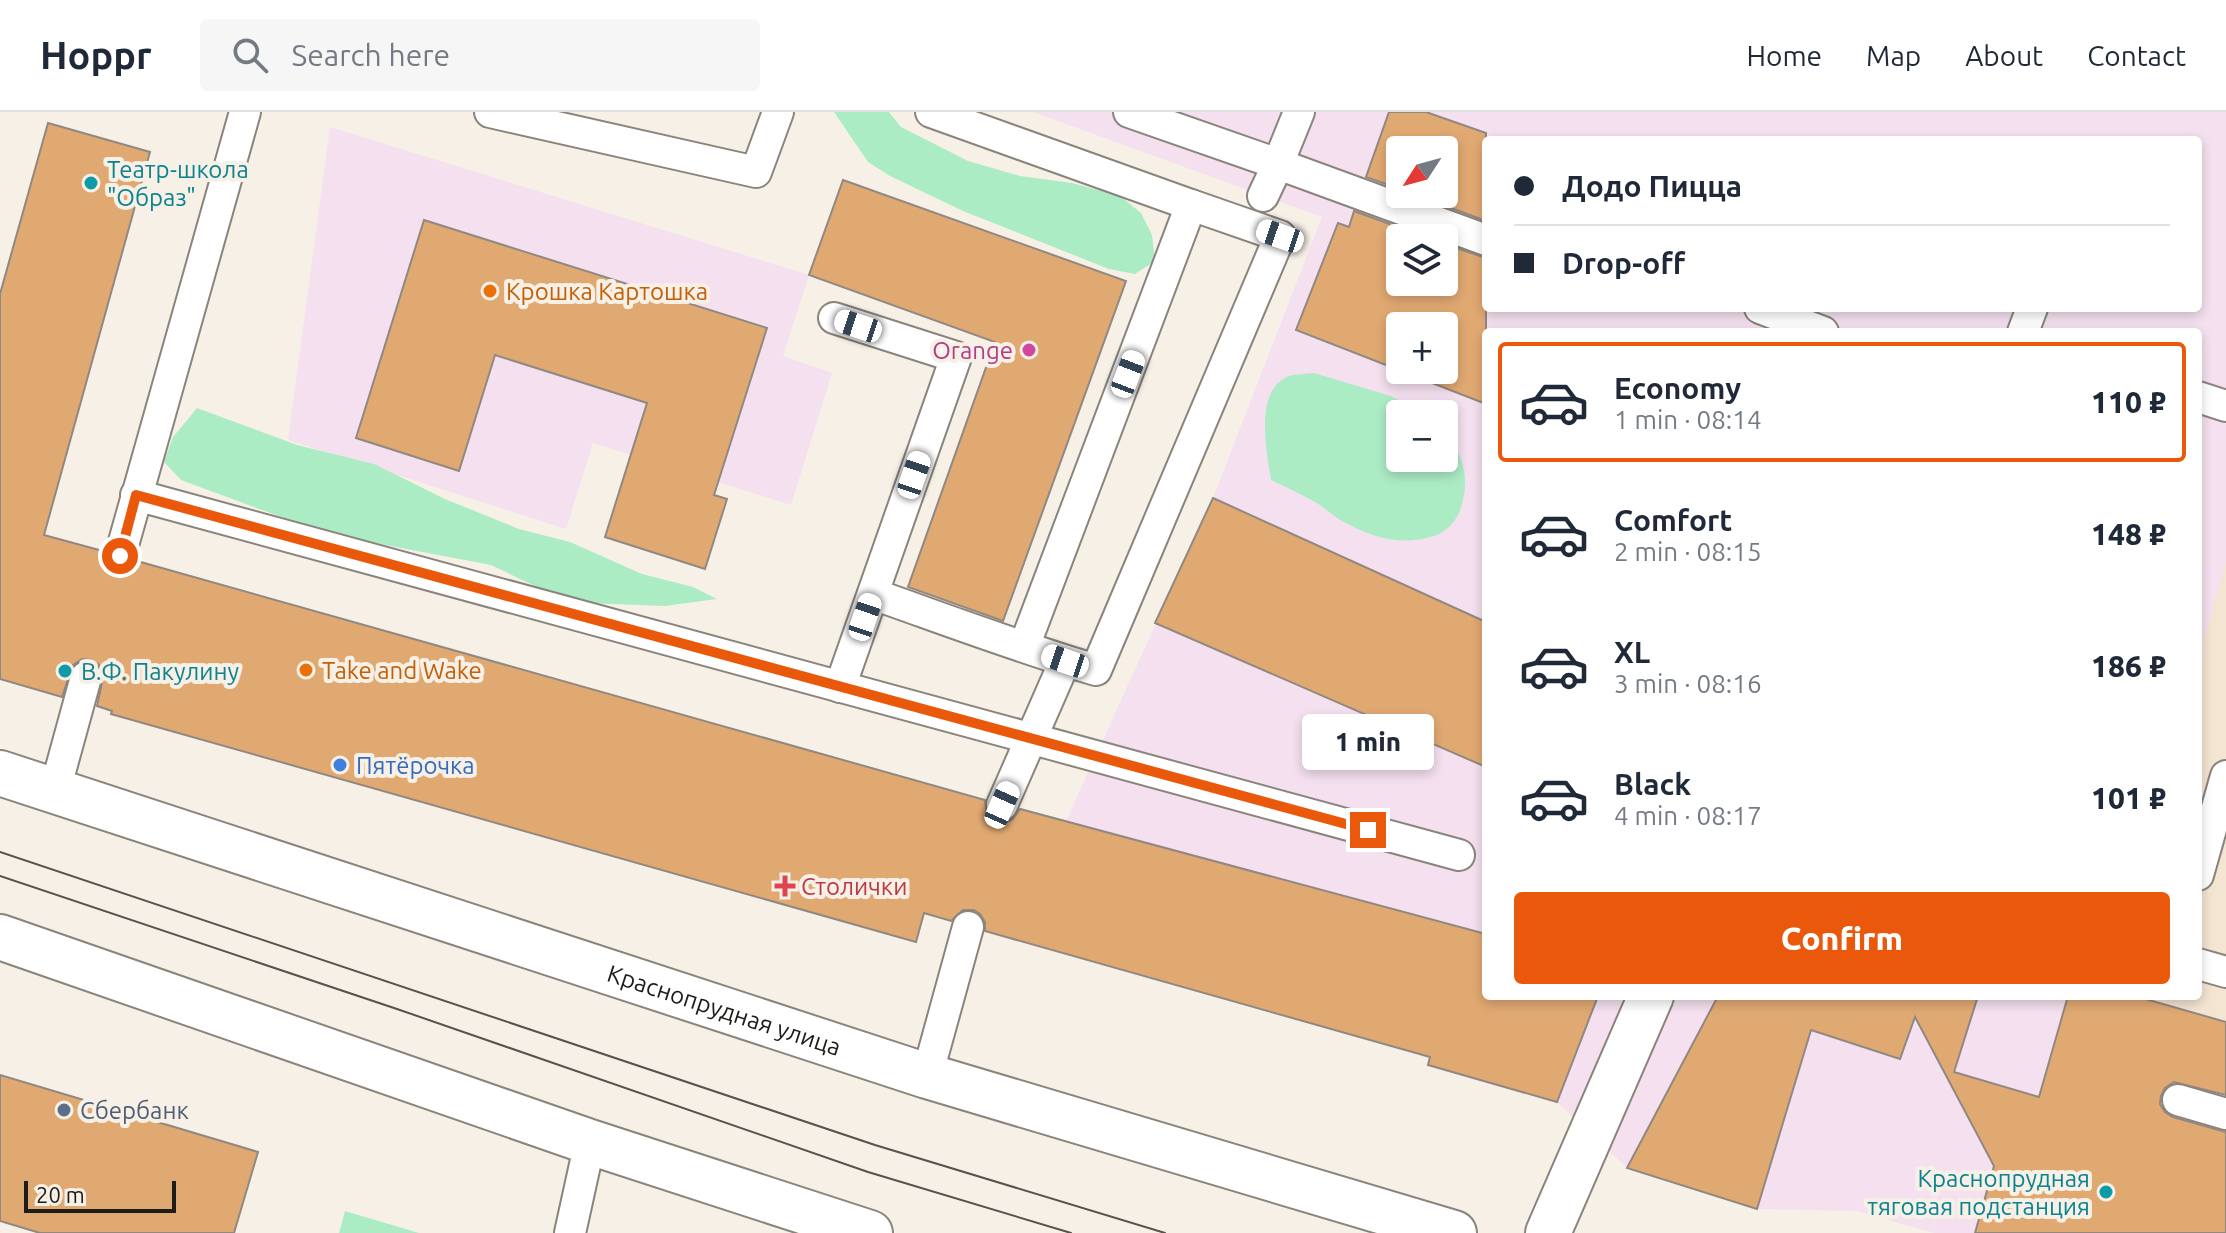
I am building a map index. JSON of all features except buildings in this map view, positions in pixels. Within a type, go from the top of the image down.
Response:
[{"type":"main road","name":"Краснопрудная улица","points":[[0,773],[927,1076],[1454,1233]]},
{"type":"main road","points":[[0,937],[590,1142],[870,1233]]},
{"type":"main road","points":[[1548,1233],[1649,1000]]},
{"type":"lane","points":[[120,556],[245,112]]},
{"type":"lane","points":[[490,112],[756,172],[778,112]]},
{"type":"lane","points":[[873,594],[1096,670],[1280,236],[931,112]]},
{"type":"lane","points":[[1129,112],[1482,239]]},
{"type":"lane","points":[[1263,196],[1299,112]]},
{"type":"lane","points":[[1024,647],[1191,205]]},
{"type":"lane","points":[[1770,312],[1812,328]]},
{"type":"lane","points":[[834,318],[956,357],[840,687]]},
{"type":"lane","points":[[2202,398],[2226,406]]},
{"type":"lane","points":[[136,495],[1459,855]]},
{"type":"lane","points":[[1002,805],[1065,661]]},
{"type":"lane","points":[[55,790],[86,677]]},
{"type":"lane","points":[[2202,861],[2226,776]]},
{"type":"lane","points":[[927,1076],[968,927]]},
{"type":"lane","points":[[2202,965],[2226,972]]},
{"type":"lane","points":[[2178,1100],[2226,1114]]},
{"type":"lane","points":[[570,1233],[590,1142]]},
{"type":"shaded area","points":[[1033,112],[2226,112],[2226,1233],[1934,1233],[1857,1211],[1757,1209],[1627,1168],[1557,1102],[1427,1065],[1429,1057],[924,913],[958,793],[1066,821],[1213,498],[1322,217]]},
{"type":"shaded area","points":[[330,127],[809,275],[783,356],[832,373],[791,505],[593,443],[566,529],[288,440]]},
{"type":"shaded area","points":[[2226,561],[2226,1022],[2149,1000],[2202,1000],[2202,647]]},
{"type":"green space","points":[[834,112],[889,112],[901,127],[968,161],[1020,176],[1072,183],[1120,196],[1141,213],[1152,235],[1155,261],[1135,274],[1109,269],[963,211],[868,162]]},
{"type":"green space","points":[[1314,373],[1398,400],[1386,400],[1386,472],[1458,472],[1458,452],[1465,491],[1462,506],[1450,526],[1434,536],[1410,541],[1374,535],[1351,526],[1315,502],[1271,480],[1265,438],[1266,408],[1270,394],[1278,383],[1289,376]]},
{"type":"green space","points":[[197,408],[297,445],[374,464],[445,499],[519,529],[570,542],[642,574],[693,587],[717,599],[665,606],[586,603],[537,587],[491,565],[327,534],[181,480],[164,462],[173,437]]},
{"type":"green space","points":[[345,1211],[419,1233],[339,1233]]},
{"type":"tram line","points":[[0,852],[875,1145],[1165,1233]]},
{"type":"tram line","points":[[0,876],[868,1172],[1071,1233]]},
{"type":"place","name":"Театр-школа \"Образ\"","points":[[91,183]]},
{"type":"place","name":"Крошка Картошка","points":[[490,291]]},
{"type":"place","name":"Orange","points":[[1029,350]]},
{"type":"place","name":"Take and Wake","points":[[306,670]]},
{"type":"place","name":"В.Ф. Пакулину","points":[[65,671]]},
{"type":"place","name":"Пятёрочка","points":[[340,765]]},
{"type":"place","name":"Столички","points":[[785,886]]},
{"type":"place","name":"Сбербанк","points":[[64,1110]]},
{"type":"place","name":"Краснопрудная тяговая подстанция","points":[[2106,1192]]},
{"type":"route","points":[[120,556],[136,495],[1368,830]]}]
